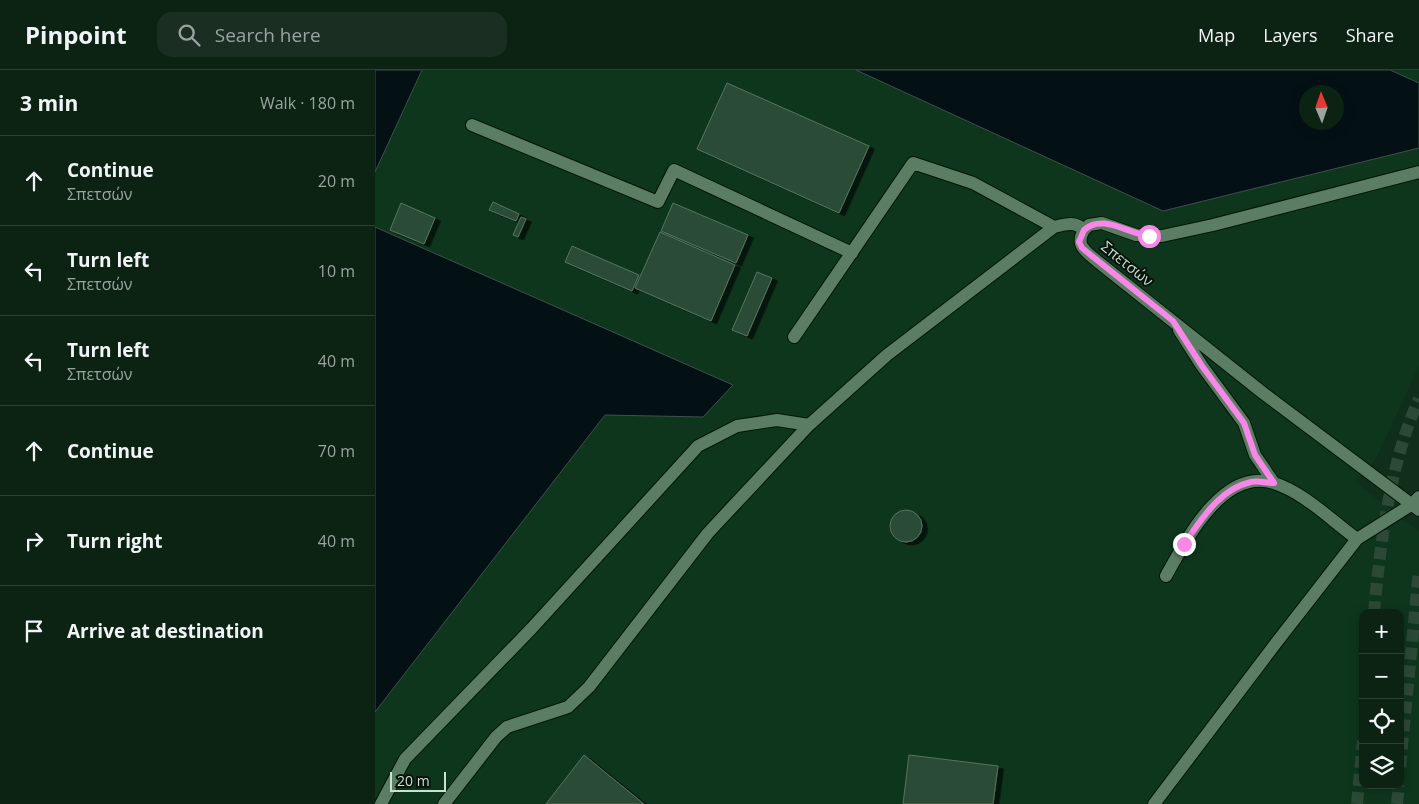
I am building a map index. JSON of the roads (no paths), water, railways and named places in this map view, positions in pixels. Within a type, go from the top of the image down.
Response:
[{"type":"street","points":[[472,125],[658,202],[675,170],[852,252]]},
{"type":"street","points":[[794,337],[913,163],[973,183],[1054,226]]},
{"type":"street","name":"Σπετσών","points":[[1416,504],[1173,321],[1082,248],[1079,242],[1084,230],[1089,225],[1102,223],[1136,235],[1162,236],[1213,225],[1419,172]]},
{"type":"street","points":[[444,804],[496,737],[507,727],[568,707],[589,687],[708,533],[809,425],[887,355],[1054,226],[1071,223],[1078,224],[1084,230]]},
{"type":"street","points":[[1173,321],[1202,366],[1244,423],[1255,455],[1274,483]]},
{"type":"street","points":[[381,804],[405,759],[532,628],[698,446],[737,426],[777,420],[809,425]]},
{"type":"street","points":[[1166,576],[1184,544],[1207,512],[1227,491],[1252,481],[1274,483],[1301,497],[1357,540]]},
{"type":"street","points":[[1154,804],[1276,642],[1357,540],[1416,504]]},
{"type":"tunnel","points":[[1374,609],[1379,560],[1388,504],[1401,449],[1419,399]]},
{"type":"tunnel","points":[[1402,744],[1419,570]]},
{"type":"tunnel","points":[[1357,804],[1363,744]]},
{"type":"tunnel","points":[[1397,804],[1399,789]]}]
